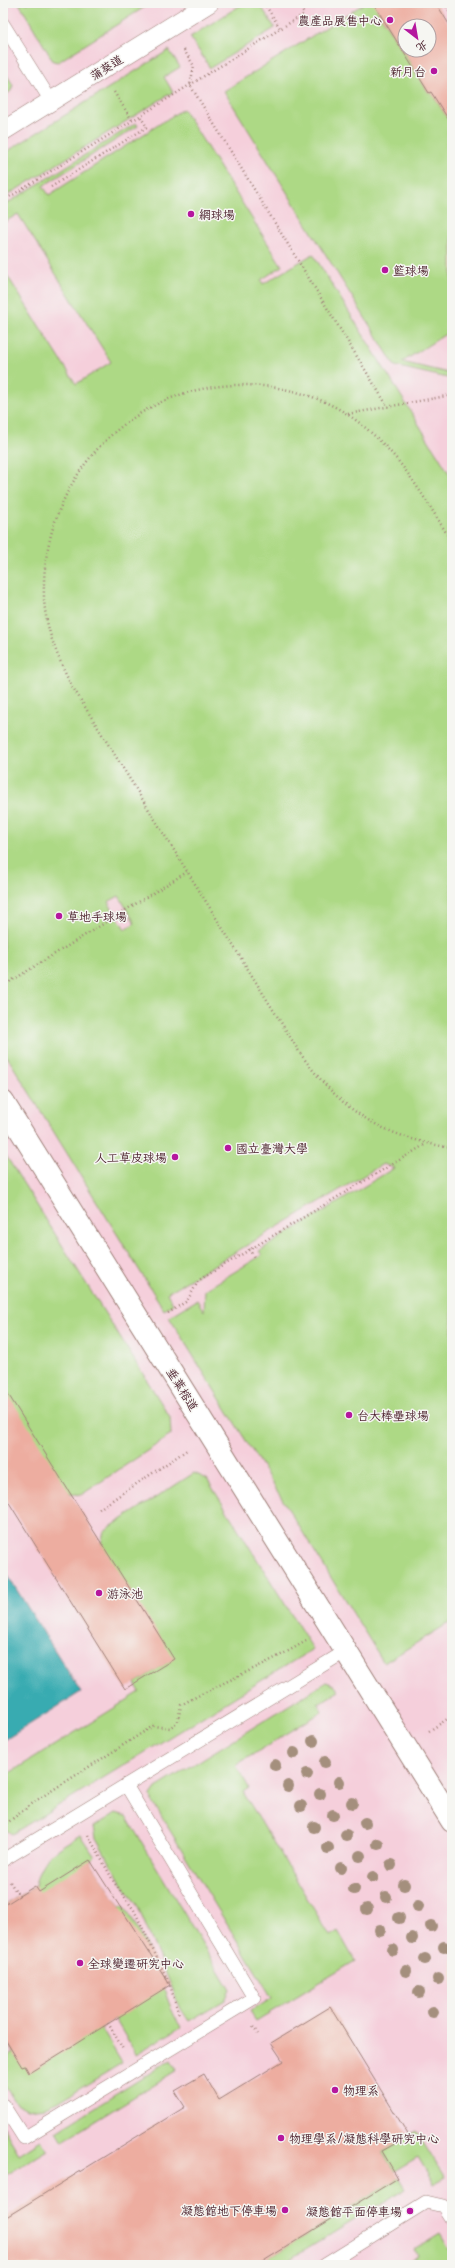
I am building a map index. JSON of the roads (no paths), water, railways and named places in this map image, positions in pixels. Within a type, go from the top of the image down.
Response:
[{"type":"street","name":"蒲葵道","points":[[3,131],[208,3]]},
{"type":"street","name":"垂葉榕道","points":[[3,1102],[452,1821]]},
{"type":"lane","points":[[3,24],[51,101]]},
{"type":"lane","points":[[3,1860],[346,1651]]},
{"type":"lane","points":[[3,2105],[24,2138],[254,1998],[126,1785]]},
{"type":"lane","points":[[324,2265],[426,2202],[443,2206],[452,2220]]},
{"type":"water","points":[[3,1568],[81,1692],[3,1741]]},
{"type":"place","name":"農產品展售中心","points":[[390,20]]},
{"type":"place","name":"新月台","points":[[434,71]]},
{"type":"place","name":"網球場","points":[[191,214]]},
{"type":"place","name":"籃球場","points":[[385,270]]},
{"type":"place","name":"草地手球場","points":[[59,916]]},
{"type":"place","name":"國立臺灣大學","points":[[228,1148]]},
{"type":"place","name":"人工草皮球場","points":[[175,1157]]},
{"type":"place","name":"台大棒壘球場","points":[[349,1415]]},
{"type":"place","name":"游泳池","points":[[99,1593]]},
{"type":"place","name":"全球變遷研究中心","points":[[80,1963]]},
{"type":"place","name":"物理系","points":[[335,2090]]},
{"type":"place","name":"物理學系/凝態科學研究中心","points":[[281,2138]]},
{"type":"place","name":"凝態館地下停車場","points":[[285,2210]]},
{"type":"place","name":"凝態館平面停車場","points":[[410,2211]]}]
